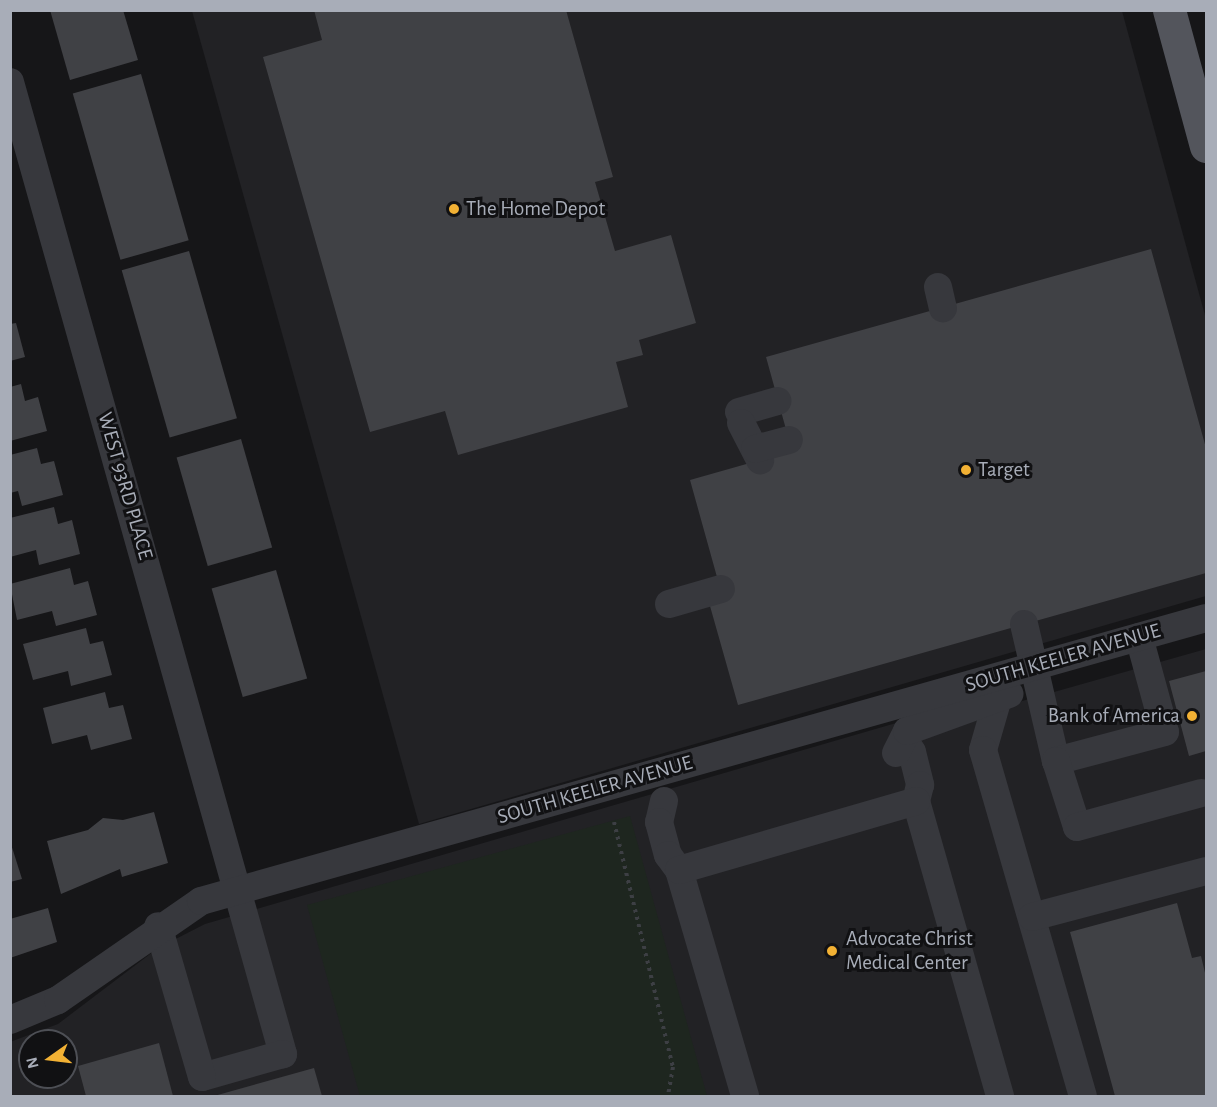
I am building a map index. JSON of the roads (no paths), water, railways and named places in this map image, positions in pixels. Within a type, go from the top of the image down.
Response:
[{"type":"main road","points":[[1169,10],[1206,146]]},
{"type":"street","name":"WEST 93RD PLACE","points":[[10,82],[240,890],[283,1054],[202,1077],[158,926]]},
{"type":"street","points":[[777,401],[740,417],[757,454],[789,440]]},
{"type":"street","points":[[669,604],[721,589]]},
{"type":"street","name":"SOUTH KEELER AVENUE","points":[[10,1020],[58,1000],[158,926],[201,901],[1206,618]]},
{"type":"street","points":[[1024,624],[1056,761],[1077,827],[1201,793]]},
{"type":"street","points":[[1056,761],[1165,732],[1139,637]]},
{"type":"street","points":[[1000,1096],[916,801],[920,784],[904,740],[907,731],[1015,693],[1034,667]]},
{"type":"street","points":[[998,699],[983,750],[1083,1096]]},
{"type":"street","points":[[657,773],[664,801],[675,815],[685,852],[679,870],[745,1096]]},
{"type":"street","points":[[679,870],[916,801]]},
{"type":"street","points":[[1032,917],[1206,871]]},
{"type":"place","name":"The Home Depot","points":[[454,209]]},
{"type":"place","name":"Target","points":[[966,470]]},
{"type":"place","name":"Bank of America","points":[[1192,716]]},
{"type":"place","name":"Advocate Christ Medical Center","points":[[832,951]]}]
